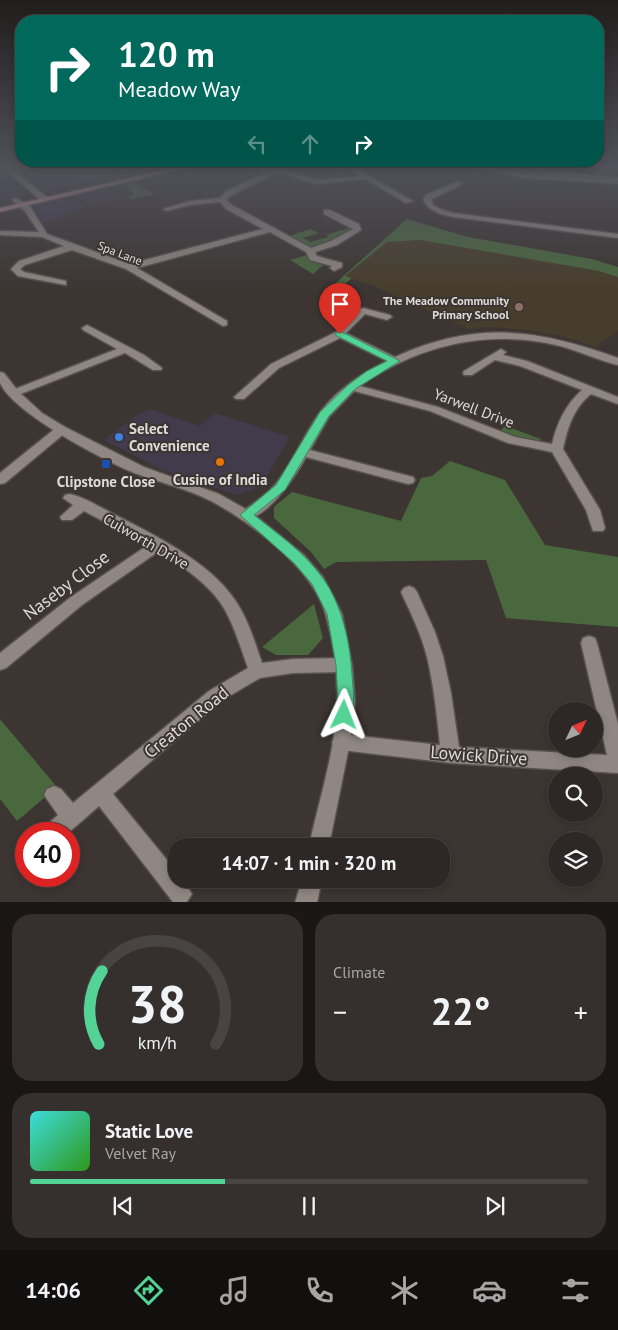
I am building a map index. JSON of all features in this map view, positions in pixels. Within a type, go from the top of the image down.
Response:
[{"type":"street","points":[[24,208],[35,220],[43,235]]},
{"type":"street","points":[[229,208],[310,251],[313,258],[338,265],[334,268]]},
{"type":"street","points":[[435,208],[453,215],[618,236]]},
{"type":"street","points":[[310,251],[334,243],[357,230],[356,226],[331,212]]},
{"type":"street","points":[[129,267],[269,230]]},
{"type":"street","name":"Spa Lane","points":[[0,233],[43,235],[129,267],[223,322]]},
{"type":"street","points":[[63,282],[21,274],[16,269],[22,264],[71,247]]},
{"type":"street","points":[[240,397],[275,366],[340,334],[358,310],[386,317]]},
{"type":"street","points":[[87,328],[123,350],[138,355],[157,368]]},
{"type":"street","points":[[246,515],[281,487],[324,414],[351,387],[370,373],[428,346],[461,337],[493,333],[550,339],[586,349],[618,362]]},
{"type":"street","points":[[340,334],[395,361]]},
{"type":"street","points":[[14,393],[123,350]]},
{"type":"street","points":[[468,373],[499,354],[618,401]]},
{"type":"street","points":[[0,375],[14,393],[38,416],[60,430],[139,470],[214,497],[246,515],[299,559],[318,581],[334,614],[344,665],[346,702],[341,742],[321,838]]},
{"type":"street","name":"Yarwell Drive","points":[[351,387],[434,409],[512,440],[557,449]]},
{"type":"street","points":[[590,389],[577,399],[564,418],[557,449],[593,510],[598,528]]},
{"type":"street","points":[[0,480],[60,430]]},
{"type":"street","points":[[303,452],[408,480]]},
{"type":"street","name":"Culworth Drive","points":[[66,517],[76,501],[158,545],[206,578],[229,604],[257,671]]},
{"type":"street","name":"Naseby Close","points":[[1,661],[120,568],[158,545]]},
{"type":"street","points":[[410,592],[435,656],[442,687],[451,755]]},
{"type":"street","points":[[589,643],[618,762]]},
{"type":"street","name":"Creaton Road","points":[[64,822],[214,696],[257,671],[293,666],[344,665]]},
{"type":"street","name":"Lowick Drive","points":[[341,742],[451,755],[618,762]]},
{"type":"street","points":[[100,792],[181,894]]},
{"type":"street","points":[[54,795],[71,816]]},
{"type":"street","points":[[306,902],[310,888]]},
{"type":"shaded area","points":[[34,208],[82,208],[64,213],[67,216],[43,222]]},
{"type":"shaded area","name":"The Meadow Community Primary School","points":[[420,240],[599,271],[618,277],[618,331],[596,347],[565,337],[529,330],[488,327],[468,329],[376,287],[345,276],[387,242]]},
{"type":"shaded area","points":[[150,409],[200,426],[215,413],[290,437],[266,478],[253,490],[236,495],[162,470],[104,440],[134,417]]},
{"type":"green space","points":[[407,219],[468,237],[592,259],[618,267],[618,277],[599,271],[420,240],[387,242],[345,276],[352,278],[334,293],[341,301],[351,305],[344,308],[352,313],[345,321],[320,297]]},
{"type":"green space","points":[[356,226],[357,230],[310,251],[284,238],[310,229],[319,233],[303,238],[310,242],[329,237],[326,235]]},
{"type":"green space","points":[[307,255],[311,260],[324,264],[313,274],[290,260]]},
{"type":"green space","points":[[505,426],[541,439],[536,443],[500,431]]},
{"type":"green space","points":[[450,461],[505,480],[545,545],[618,557],[618,627],[506,618],[486,560],[336,562],[324,569],[311,552],[274,518],[274,507],[292,492],[401,521],[421,478],[432,476]]},
{"type":"green space","points":[[314,604],[323,638],[308,655],[276,655],[262,647]]},
{"type":"green space","points":[[0,719],[57,787],[17,821],[0,799]]},
{"type":"place","name":"The Meadow Community Primary School","points":[[519,307]]},
{"type":"place","name":"Select Convenience","points":[[119,437]]},
{"type":"place","name":"Cusine of India","points":[[220,462]]},
{"type":"place","name":"Clipstone Close","points":[[106,464]]},
{"type":"route","points":[[340,334],[366,345],[395,361],[370,373],[351,387],[324,414],[281,487],[246,515],[299,559],[318,581],[334,614],[344,665],[346,702],[344,715]]}]
